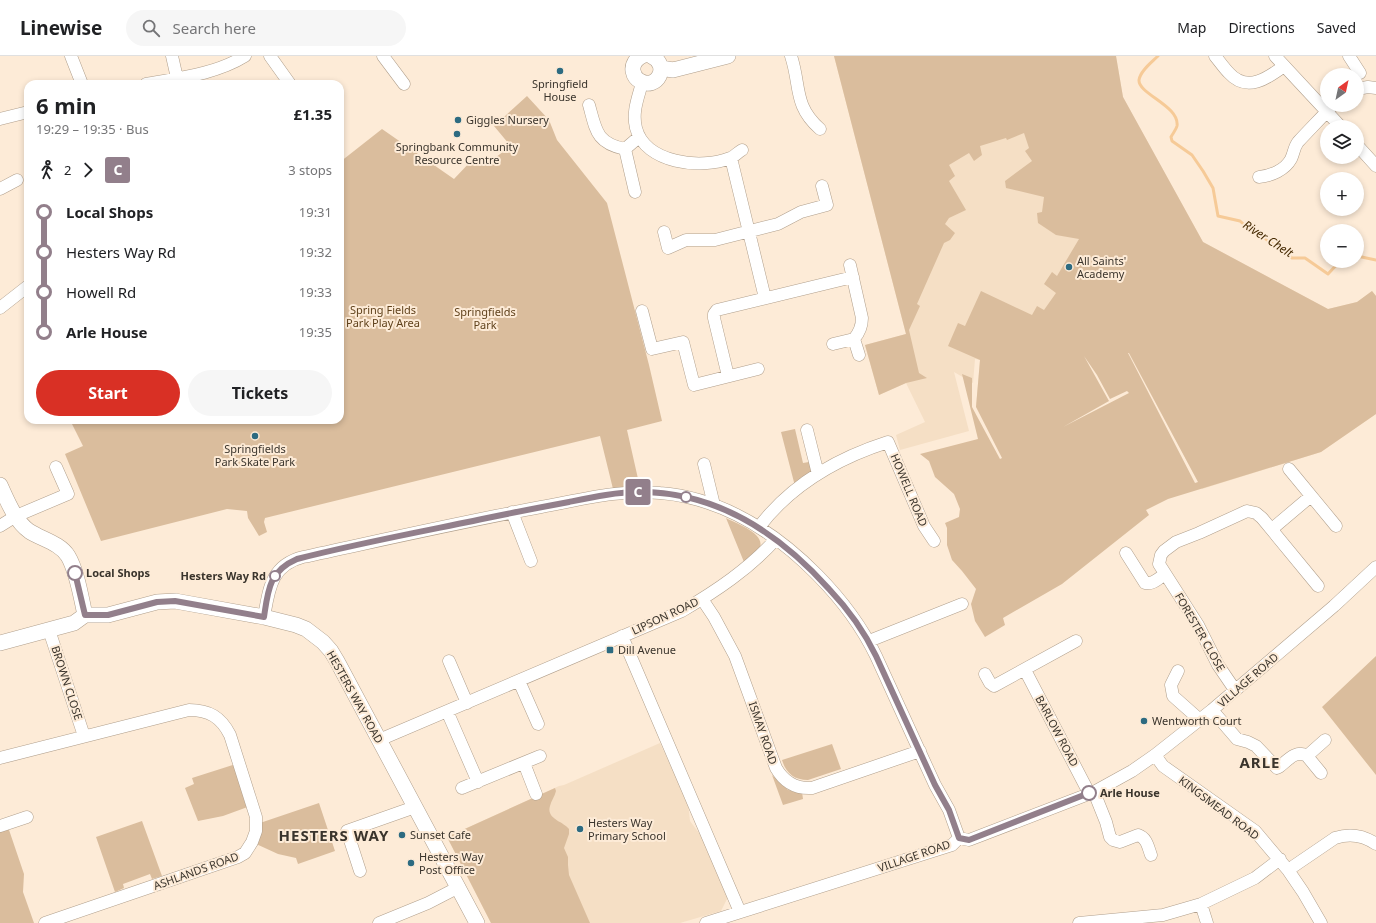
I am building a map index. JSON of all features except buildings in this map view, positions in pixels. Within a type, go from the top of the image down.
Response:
[{"type":"street","points":[[71,56],[80,80]]},
{"type":"street","points":[[172,56],[177,78]]},
{"type":"street","points":[[167,80],[211,71],[235,62],[245,56]]},
{"type":"street","points":[[270,56],[287,80]]},
{"type":"street","points":[[383,56],[404,84]]},
{"type":"street","points":[[634,58],[634,75],[637,80],[642,83],[649,84],[656,81],[660,75],[661,68],[657,59],[651,56]]},
{"type":"street","points":[[661,68],[673,70],[728,56]]},
{"type":"street","points":[[791,56],[796,70],[800,100],[808,116],[820,129]]},
{"type":"street","points":[[1215,56],[1233,77],[1242,81],[1262,81],[1269,78],[1284,66]]},
{"type":"street","points":[[1275,56],[1320,99]]},
{"type":"street","points":[[1348,56],[1356,68]]},
{"type":"street","points":[[642,83],[635,104],[634,112],[636,129],[639,137],[644,143],[658,153],[681,163],[697,164],[731,158],[742,150]]},
{"type":"street","points":[[589,105],[596,132],[615,147],[625,149]]},
{"type":"street","points":[[1259,177],[1275,173],[1286,164],[1291,158],[1296,145],[1326,112]]},
{"type":"street","points":[[0,119],[24,113]]},
{"type":"street","points":[[625,149],[639,137]]},
{"type":"street","points":[[625,149],[635,192]]},
{"type":"street","points":[[1364,153],[1376,166]]},
{"type":"street","points":[[731,158],[766,298]]},
{"type":"street","points":[[0,189],[17,180]]},
{"type":"street","points":[[664,232],[668,248],[686,240],[715,240],[778,224],[801,212],[831,207],[822,186]]},
{"type":"street","points":[[833,344],[854,339],[860,331],[862,318],[850,265]]},
{"type":"street","points":[[728,376],[714,318],[714,314],[719,309],[853,277]]},
{"type":"street","points":[[0,308],[24,289]]},
{"type":"street","points":[[642,311],[652,349],[683,342],[694,385],[758,369]]},
{"type":"street","points":[[854,339],[859,355]]},
{"type":"street","points":[[806,430],[818,474]]},
{"type":"street","name":"HOWELL ROAD","points":[[759,527],[782,501],[818,474],[851,455],[888,442],[924,526],[934,541]]},
{"type":"street","points":[[704,464],[714,505]]},
{"type":"street","points":[[0,526],[16,516],[68,494],[56,467]]},
{"type":"street","points":[[1289,469],[1336,526]]},
{"type":"street","points":[[0,485],[16,516],[27,530],[57,546],[67,555],[75,573],[85,615]]},
{"type":"street","points":[[264,617],[268,590],[274,576],[286,564],[297,559],[512,512],[614,494],[641,492],[678,495],[714,505],[736,514],[776,539],[822,581],[848,611],[869,641],[949,810],[959,838]]},
{"type":"street","points":[[1272,529],[1311,496]]},
{"type":"street","name":"FORESTER CLOSE","points":[[1235,690],[1218,665],[1198,625],[1159,564],[1161,555],[1167,547],[1247,511],[1259,515],[1318,586]]},
{"type":"street","points":[[512,512],[531,561]]},
{"type":"street","name":"LIPSON ROAD","points":[[379,740],[682,611],[740,573],[764,552],[776,539]]},
{"type":"street","points":[[1126,553],[1145,583],[1153,583],[1165,574]]},
{"type":"street","name":"VILLAGE ROAD","points":[[706,923],[952,845],[959,838],[969,840],[1092,793],[1132,772],[1212,710],[1334,606],[1376,567]]},
{"type":"street","name":"ISMAY ROAD","points":[[702,599],[714,617],[735,656],[776,768],[779,774],[789,783],[800,788],[812,788],[920,751]]},
{"type":"street","name":"HESTERS WAY ROAD","points":[[0,643],[74,623],[85,615],[108,615],[157,602],[175,601],[264,617],[306,629],[323,642],[337,661],[477,923]]},
{"type":"street","points":[[869,641],[962,604]]},
{"type":"street","name":"BROWN CLOSE","points":[[49,630],[84,736]]},
{"type":"street","points":[[622,636],[740,912]]},
{"type":"street","points":[[985,674],[990,683],[994,686],[1076,641]]},
{"type":"street","points":[[449,661],[467,703]]},
{"type":"street","name":"BARLOW ROAD","points":[[1025,670],[1092,793],[1106,822],[1110,838],[1120,842],[1140,835],[1146,840],[1152,855]]},
{"type":"street","points":[[1178,670],[1171,685],[1173,696],[1189,712],[1200,720]]},
{"type":"street","points":[[519,681],[538,724]]},
{"type":"street","name":"ASHLANDS ROAD","points":[[0,758],[189,710],[201,710],[218,719],[225,726],[230,735],[256,817],[256,831],[252,842],[245,853],[238,857],[45,923]]},
{"type":"street","points":[[1212,710],[1237,739],[1256,746],[1276,767],[1279,768],[1296,754],[1302,753],[1307,756],[1321,773]]},
{"type":"street","points":[[447,711],[478,782]]},
{"type":"street","points":[[1307,756],[1325,740]]},
{"type":"street","name":"KINGSMEAD ROAD","points":[[1155,755],[1163,766],[1254,831],[1280,859],[1303,892],[1321,923]]},
{"type":"street","points":[[462,788],[540,756]]},
{"type":"street","points":[[524,763],[536,794]]},
{"type":"street","points":[[360,870],[347,831],[415,807]]},
{"type":"street","points":[[0,826],[27,817]]},
{"type":"street","points":[[1288,870],[1335,838],[1341,836],[1348,834],[1360,836],[1376,844]]},
{"type":"street","points":[[1079,923],[1163,915],[1201,904],[1255,878],[1280,859]]},
{"type":"street","points":[[379,923],[428,903],[459,887]]},
{"type":"street","points":[[1201,904],[1207,923]]},
{"type":"shaded area","name":"All Saints' Academy","points":[[834,56],[1116,56],[1123,97],[1203,242],[1328,309],[1357,302],[1372,291],[1376,296],[1376,414],[1321,452],[1202,489],[1114,326],[1080,351],[976,407],[980,360],[975,359],[973,383],[954,372],[969,431],[900,450],[896,435],[925,422],[906,383],[879,395],[865,345],[906,334]]},
{"type":"shaded area","name":"Hesters Way Primary School","points":[[660,743],[688,803],[690,821],[702,837],[728,897],[721,911],[680,923],[491,923],[447,837],[559,786]]},
{"type":"green space","name":"All Saints' Academy","points":[[834,56],[1116,56],[1123,97],[1203,242],[1328,309],[1357,302],[1372,291],[1376,296],[1376,414],[1321,452],[1168,499],[1146,510],[1149,515],[1062,584],[1003,618],[1005,625],[985,637],[975,621],[971,604],[976,589],[952,560],[947,545],[947,528],[945,523],[959,517],[960,509],[954,494],[935,477],[929,461],[920,454],[978,439],[962,374],[972,378],[972,407],[1000,459],[1002,458],[976,407],[980,360],[948,346],[958,323],[965,326],[981,291],[1032,315],[1037,306],[1044,310],[1056,293],[1044,284],[1052,272],[1057,276],[1079,239],[1056,235],[1038,223],[1037,213],[1042,212],[1044,197],[1006,188],[1005,181],[1032,161],[1025,151],[1029,148],[1024,133],[1007,140],[1006,138],[980,146],[982,155],[974,161],[969,153],[949,165],[955,176],[949,181],[966,210],[949,218],[945,224],[955,233],[950,240],[944,243],[917,304],[920,306],[909,330],[919,373],[927,378],[906,383],[879,395],[865,345],[906,334]],"holes":[[[1129,353],[1198,482],[1195,483]],[[1084,356],[1097,375],[1110,399],[1127,391],[1129,393],[1063,427],[1109,401]]]},
{"type":"green space","name":"Springfields Park","points":[[527,96],[549,120],[557,140],[607,203],[662,421],[627,430],[641,492],[614,493],[600,436],[265,518],[264,522],[267,532],[259,536],[248,518],[247,511],[227,509],[101,541],[65,454],[83,446],[72,424],[344,424],[344,159],[382,129],[454,179],[472,160],[478,163],[482,159],[487,164],[508,148],[509,144],[494,126]]},
{"type":"green space","points":[[795,429],[803,463],[809,462],[813,477],[796,490],[781,432]]},
{"type":"green space","points":[[726,518],[748,529],[758,537],[760,542],[759,549],[744,562]]},
{"type":"green space","points":[[1376,656],[1376,775],[1322,707]]},
{"type":"green space","points":[[832,744],[841,769],[808,780],[799,779],[791,775],[786,769],[782,760]]},
{"type":"green space","points":[[239,763],[253,805],[223,816],[198,821],[185,788],[194,784],[192,778]]},
{"type":"green space","points":[[772,775],[788,790],[802,792],[803,799],[783,805]]},
{"type":"green space","points":[[555,788],[555,795],[549,810],[550,814],[569,829],[569,834],[564,848],[568,857],[569,875],[590,923],[491,923],[447,837]]},
{"type":"green space","points":[[319,803],[335,851],[298,864],[296,858],[278,854],[252,842],[257,824]]},
{"type":"green space","points":[[142,821],[162,876],[152,879],[150,874],[123,884],[124,888],[115,892],[96,837]]},
{"type":"green space","points":[[7,824],[24,874],[23,892],[34,923],[0,923],[0,826]]},
{"type":"waterway","name":"River Chelt","points":[[1158,56],[1142,73],[1139,80],[1140,85],[1172,112],[1176,119],[1177,126],[1171,137],[1172,141],[1192,155],[1203,171],[1213,188],[1218,216],[1240,221],[1249,229],[1292,258],[1305,258],[1328,274],[1334,268]]},
{"type":"waterway","name":"River Chelt","points":[[1364,257],[1376,260]]},
{"type":"bus line","name":"C","points":[[75,573],[85,615],[108,615],[157,602],[175,601],[264,617],[268,590],[274,576],[286,564],[297,559],[512,512],[614,494],[641,492],[678,495],[724,508],[759,527],[808,566],[836,596],[859,625],[869,641],[935,785],[949,810],[959,838],[969,840],[1089,793]]},
{"type":"place","name":"Springfield House","points":[[560,71]]},
{"type":"place","name":"Giggles Nursery","points":[[458,120]]},
{"type":"place","name":"Springbank Community Resource Centre","points":[[457,134]]},
{"type":"place","name":"All Saints' Academy","points":[[1069,267]]},
{"type":"place","name":"Springfields Park Skate Park","points":[[255,436]]},
{"type":"place","name":"Local Shops","points":[[75,573]]},
{"type":"place","name":"Hesters Way Rd","points":[[275,576]]},
{"type":"place","name":"Dill Avenue","points":[[610,650]]},
{"type":"place","name":"Wentworth Court","points":[[1144,721]]},
{"type":"place","name":"Arle House","points":[[1089,793]]},
{"type":"place","name":"Hesters Way Primary School","points":[[580,829]]},
{"type":"place","name":"Sunset Cafe","points":[[402,835]]},
{"type":"place","name":"Hesters Way Post Office","points":[[411,863]]},
{"type":"district","name":"ARLE","points":[[1260,763]]},
{"type":"district","name":"HESTERS WAY","points":[[334,836]]},
{"type":"park label","name":"Spring Fields Park Play Area","points":[[383,316]]}]
